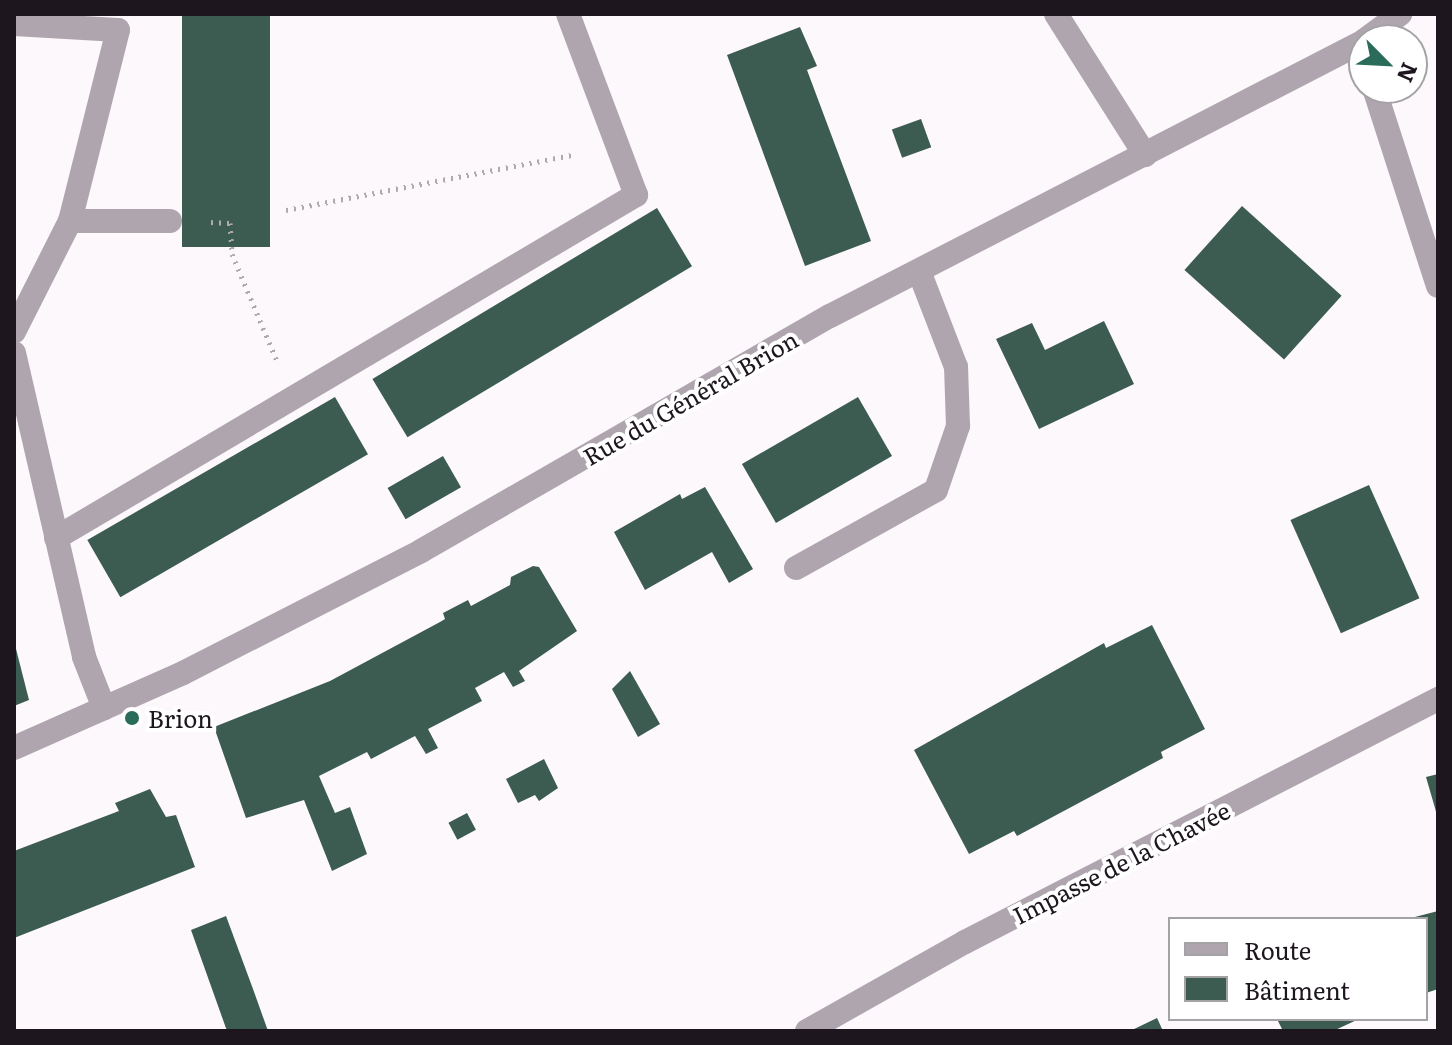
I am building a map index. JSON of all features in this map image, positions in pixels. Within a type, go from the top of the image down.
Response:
[{"type":"street","points":[[56,538],[636,195],[568,14]]},
{"type":"street","points":[[1056,14],[1145,155]]},
{"type":"street","points":[[14,24],[122,22],[70,221],[14,332]]},
{"type":"street","name":"Rue du Général Brion","points":[[14,748],[104,708],[421,551],[830,316],[1348,54]]},
{"type":"street","points":[[1379,104],[1438,286]]},
{"type":"street","points":[[70,221],[170,221]]},
{"type":"street","points":[[796,568],[936,490],[958,426],[956,367],[919,271]]},
{"type":"street","points":[[14,353],[84,657],[104,708]]},
{"type":"street","name":"Impasse de la Chavée","points":[[807,1031],[965,942],[1438,699]]},
{"type":"path","points":[[286,210],[618,146]]},
{"type":"path","points":[[170,221],[230,223],[232,254],[293,398]]},
{"type":"building","points":[[182,14],[270,14],[270,247],[182,247]]},
{"type":"building","points":[[800,27],[817,66],[807,70],[871,241],[805,266],[727,55]]},
{"type":"building","points":[[921,119],[931,147],[902,158],[892,130]]},
{"type":"building","points":[[1242,206],[1342,296],[1284,360],[1184,270]]},
{"type":"building","points":[[657,208],[692,266],[407,437],[372,379]]},
{"type":"building","points":[[1104,321],[1134,384],[1039,429],[996,339],[1032,323],[1045,350]]},
{"type":"building","points":[[335,397],[368,454],[120,597],[87,540]]},
{"type":"building","points":[[858,397],[892,456],[776,523],[742,464]]},
{"type":"building","points":[[443,456],[461,487],[406,519],[388,488]]},
{"type":"building","points":[[1369,485],[1419,598],[1341,633],[1290,520]]},
{"type":"building","points":[[705,487],[753,569],[729,583],[712,552],[645,590],[614,532],[680,494],[682,499]]},
{"type":"building","points":[[533,566],[539,567],[577,631],[519,671],[525,681],[513,687],[504,672],[475,688],[482,701],[428,729],[438,748],[426,754],[415,736],[371,759],[367,752],[319,776],[335,813],[350,807],[367,854],[332,871],[304,800],[246,818],[214,727],[330,681],[445,619],[443,613],[468,600],[471,606],[510,585],[511,577]]},
{"type":"building","points":[[1152,625],[1205,729],[1161,752],[1163,758],[1017,836],[1014,831],[969,854],[914,750],[1104,643],[1106,648]]},
{"type":"building","points":[[14,641],[29,700],[14,706]]},
{"type":"building","points":[[630,671],[660,724],[638,737],[612,689]]},
{"type":"building","points":[[544,759],[558,788],[539,801],[535,795],[518,803],[506,779]]},
{"type":"building","points":[[1438,774],[1438,815],[1437,815],[1426,777]]},
{"type":"building","points":[[150,789],[166,817],[176,815],[195,867],[14,938],[14,851],[119,811],[115,803]]},
{"type":"building","points":[[467,813],[476,830],[457,840],[448,823]]},
{"type":"building","points":[[1438,911],[1438,989],[1428,992],[1428,917],[1415,917]]},
{"type":"building","points":[[226,916],[268,1031],[227,1031],[191,930]]},
{"type":"building","points":[[1157,1018],[1163,1031],[1130,1031]]},
{"type":"building","points":[[1278,1021],[1355,1021],[1333,1031],[1283,1031]]},
{"type":"place","name":"Brion","points":[[132,718]]}]
